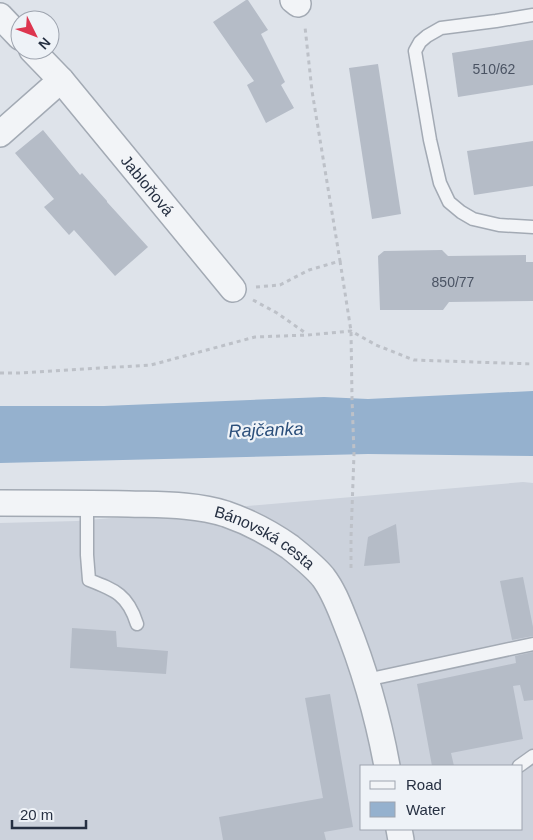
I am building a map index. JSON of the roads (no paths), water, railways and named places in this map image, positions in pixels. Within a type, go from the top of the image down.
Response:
[{"type":"street","points":[[0,16],[10,26]]},
{"type":"street","name":"Jabloňová","points":[[41,60],[233,289]]},
{"type":"street","points":[[0,134],[60,80]]},
{"type":"street","name":"Bánovská cesta","points":[[0,503],[87,503],[190,507],[225,514],[256,526],[279,540],[313,566],[324,578],[339,606],[352,636],[366,680],[387,765]]},
{"type":"lane","points":[[533,15],[441,28],[420,42],[415,51],[430,140],[440,183],[449,202],[473,219],[499,225],[533,226]]},
{"type":"lane","points":[[87,503],[89,580],[121,594],[133,610],[137,624]]},
{"type":"lane","points":[[366,680],[533,644]]},
{"type":"lane","points":[[520,765],[533,756]]},
{"type":"water","name":"Rajčanka","points":[[533,391],[533,456],[368,454],[0,463],[0,406],[104,406],[324,397],[368,399]]}]
